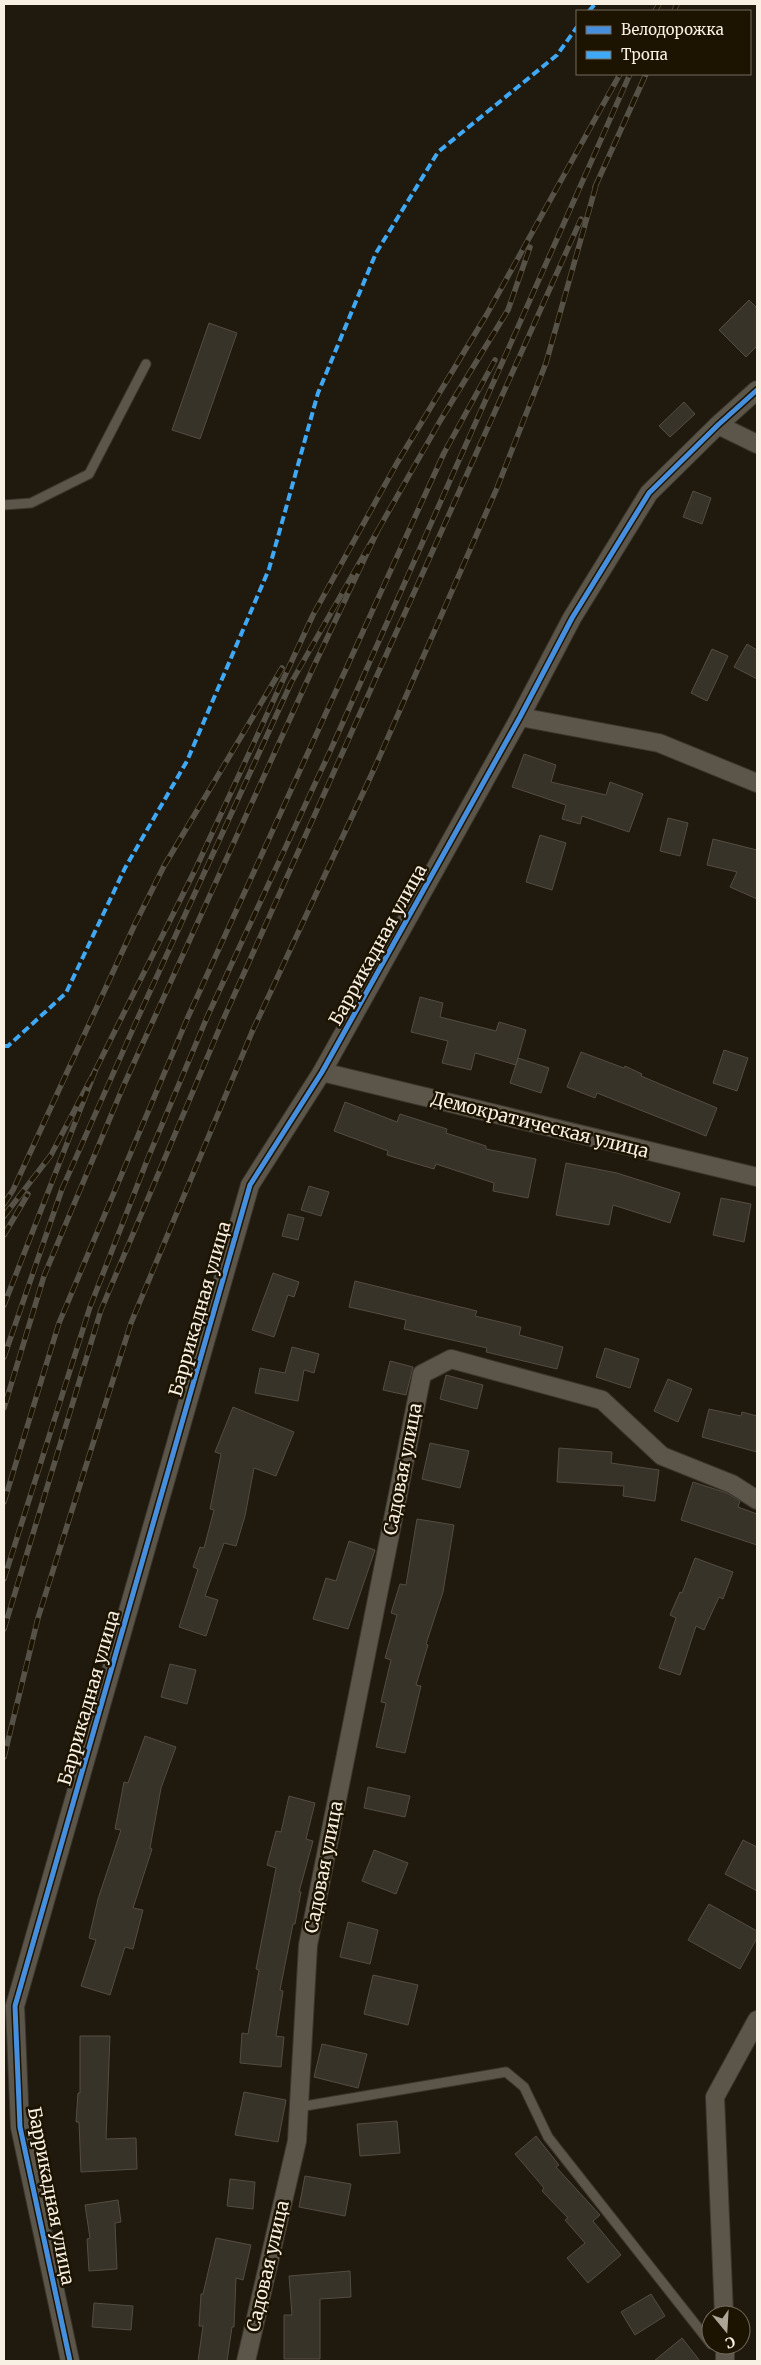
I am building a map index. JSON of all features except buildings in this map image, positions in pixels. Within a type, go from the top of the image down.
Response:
[{"type":"street","name":"Баррикадная улица","points":[[70,2361],[20,2127],[15,2006],[250,1185],[322,1072],[520,717],[572,618],[649,493],[718,425],[757,390]]},
{"type":"street","points":[[718,425],[757,444]]},
{"type":"street","points":[[520,717],[659,743],[757,783]]},
{"type":"street","name":"Демократическая улица","points":[[322,1072],[757,1177]]},
{"type":"street","name":"Садовая улица","points":[[246,2361],[297,2141],[308,1945],[422,1374],[451,1359],[602,1400],[662,1456],[732,1484],[757,1500]]},
{"type":"street","points":[[724,2305],[715,2097],[757,2020]]},
{"type":"lane","points":[[4,506],[31,504],[89,474],[146,364]]},
{"type":"lane","points":[[299,2107],[506,2072],[524,2087],[548,2137],[701,2332]]},
{"type":"railway","points":[[656,10],[659,4]]},
{"type":"railway","points":[[674,10],[677,4]]},
{"type":"railway","points":[[96,1069],[196,868],[313,615],[397,463],[487,314],[619,75]]},
{"type":"railway","points":[[4,1579],[90,1307],[148,1158],[208,1015],[332,747],[630,75]]},
{"type":"railway","points":[[595,187],[646,75]]},
{"type":"railway","points":[[4,1757],[38,1618],[131,1323],[252,1032],[375,767],[497,488],[546,363],[597,182]]},
{"type":"railway","points":[[4,1629],[101,1310],[223,1020],[581,219]]},
{"type":"railway","points":[[378,530],[440,421],[508,310],[530,247]]},
{"type":"railway","points":[[4,1502],[59,1323],[188,1017],[444,453],[495,360]]},
{"type":"railway","points":[[4,1357],[62,1189],[136,1022],[291,683],[378,530],[313,668],[123,1087],[44,1276],[4,1408]]},
{"type":"railway","points":[[4,1204],[13,1190],[135,924],[164,866],[282,668]]},
{"type":"railway","points":[[4,1216],[51,1155],[96,1069],[4,1305]]},
{"type":"railway","points":[[4,1235],[28,1194]]},
{"type":"marked path","points":[[590,10],[595,4]]},
{"type":"marked path","points":[[4,1046],[8,1046],[66,993],[125,868],[187,761],[269,569],[318,393],[376,253],[438,152],[557,55],[576,28]]},
{"type":"cycle path","points":[[70,2361],[20,2127],[15,2006],[250,1185],[322,1072],[520,717],[572,618],[649,493],[718,425],[757,390]]}]
